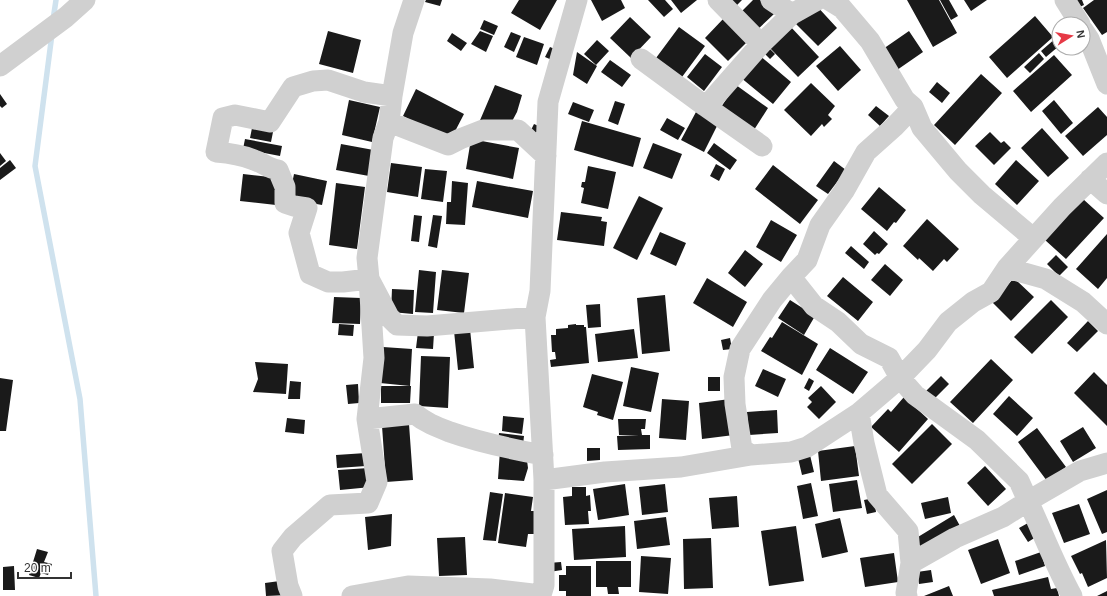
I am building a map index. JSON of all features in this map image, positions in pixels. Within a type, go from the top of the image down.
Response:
[{"type":"street","points":[[0,66],[66,17],[85,0]]},
{"type":"street","points":[[292,596],[288,586],[282,551],[293,537],[330,504],[368,503],[378,482],[367,419],[374,358],[367,258],[383,138],[389,122],[392,96],[404,33],[414,0]]},
{"type":"street","points":[[352,596],[408,586],[468,592],[490,588],[541,595],[544,585],[544,480],[535,317],[540,291],[548,102],[576,0]]},
{"type":"street","points":[[718,0],[761,44]]},
{"type":"street","points":[[771,0],[792,14]]},
{"type":"street","points":[[705,106],[761,44],[792,14],[817,0]]},
{"type":"street","points":[[829,0],[842,8],[870,41],[905,100],[913,107],[922,128],[958,171],[982,195],[1033,238]]},
{"type":"street","points":[[1065,0],[1075,16]]},
{"type":"street","points":[[1091,44],[1107,84]]},
{"type":"street","points":[[641,60],[762,146]]},
{"type":"street","points":[[369,279],[328,282],[310,274],[298,233],[307,208],[285,203],[285,187],[278,170],[268,167],[256,160],[216,152],[223,118],[235,115],[270,122],[293,87],[313,80],[328,80],[364,92],[392,96]]},
{"type":"street","points":[[751,455],[742,449],[736,404],[734,377],[740,349],[772,300],[807,260],[820,225],[844,191],[866,152],[894,127],[913,107]]},
{"type":"street","points":[[389,122],[448,145],[484,130],[518,130],[546,156]]},
{"type":"street","points":[[544,480],[605,472],[681,467],[751,455],[791,452],[807,447],[859,413],[900,378],[926,350],[948,322],[973,302],[991,292],[1007,268],[1033,238],[1107,163]]},
{"type":"street","points":[[1090,180],[1107,194]]},
{"type":"street","points":[[1007,268],[1046,279],[1083,302],[1107,324]]},
{"type":"street","points":[[791,277],[814,306],[838,322],[861,344],[889,358],[900,378],[916,395],[977,440],[1019,481],[1072,596]]},
{"type":"street","points":[[369,279],[389,317],[397,325],[427,326],[535,317]]},
{"type":"street","points":[[859,413],[864,443],[877,495],[908,531],[911,563],[906,593],[907,596]]},
{"type":"street","points":[[367,419],[415,414],[425,422],[469,439],[504,448],[543,455]]},
{"type":"street","points":[[911,563],[955,538],[1003,517],[1080,471],[1107,463]]},
{"type":"building","points":[[426,0],[442,0],[440,6],[425,2]]},
{"type":"building","points":[[519,0],[557,0],[540,30],[511,13]]},
{"type":"building","points":[[591,0],[621,0],[625,8],[602,21]]},
{"type":"building","points":[[648,0],[665,0],[673,9],[664,17]]},
{"type":"building","points":[[671,0],[697,0],[681,13]]},
{"type":"building","points":[[731,0],[742,0],[736,6]]},
{"type":"building","points":[[753,0],[760,0],[774,14],[756,31],[739,14]]},
{"type":"building","points":[[907,0],[939,0],[957,33],[933,47]]},
{"type":"building","points":[[940,0],[949,0],[958,16],[951,20]]},
{"type":"building","points":[[964,0],[987,0],[971,11]]},
{"type":"building","points":[[1069,0],[1082,0],[1084,5],[1073,10]]},
{"type":"building","points":[[1094,0],[1107,0],[1107,32],[1102,35],[1091,19],[1091,16],[1089,16],[1083,8]]},
{"type":"building","points":[[814,3],[837,28],[818,46],[794,22]]},
{"type":"building","points":[[1035,16],[1051,35],[1051,39],[1007,78],[989,57]]},
{"type":"building","points":[[630,17],[651,37],[631,58],[610,38]]},
{"type":"building","points":[[724,18],[748,41],[728,61],[705,38]]},
{"type":"building","points":[[484,20],[498,26],[494,35],[480,29]]},
{"type":"building","points":[[789,25],[819,57],[798,77],[768,46]]},
{"type":"building","points":[[679,27],[705,46],[682,77],[656,58]]},
{"type":"building","points":[[328,31],[361,40],[353,73],[319,64]]},
{"type":"building","points":[[480,31],[493,36],[486,52],[471,44]]},
{"type":"building","points":[[909,31],[923,52],[897,70],[883,49]]},
{"type":"building","points":[[511,32],[521,36],[514,52],[504,47]]},
{"type":"building","points":[[452,33],[467,43],[461,51],[447,41]]},
{"type":"building","points":[[524,37],[544,44],[537,65],[516,57]]},
{"type":"building","points":[[597,40],[609,51],[596,65],[584,54]]},
{"type":"building","points":[[1051,42],[1051,53],[1046,57],[1041,51]]},
{"type":"building","points":[[767,46],[775,54],[770,59],[762,51]]},
{"type":"building","points":[[840,46],[861,70],[838,91],[816,66]]},
{"type":"building","points":[[550,47],[557,50],[552,60],[545,57]]},
{"type":"building","points":[[577,52],[597,66],[587,84],[573,75]]},
{"type":"building","points":[[1039,53],[1044,59],[1030,73],[1024,67]]},
{"type":"building","points":[[705,54],[722,67],[704,91],[687,77]]},
{"type":"building","points":[[759,55],[791,82],[773,104],[740,77]]},
{"type":"building","points":[[1053,56],[1055,56],[1072,75],[1031,112],[1013,91]]},
{"type":"building","points":[[610,60],[631,75],[622,87],[601,72]]},
{"type":"building","points":[[981,74],[1002,93],[955,145],[934,125]]},
{"type":"building","points":[[937,82],[950,93],[942,103],[929,92]]},
{"type":"building","points":[[811,83],[835,106],[828,115],[832,119],[824,127],[822,124],[811,136],[784,110]]},
{"type":"building","points":[[495,85],[522,95],[517,112],[509,127],[478,125]]},
{"type":"building","points":[[736,85],[768,108],[752,133],[719,110]]},
{"type":"building","points":[[416,89],[464,114],[450,141],[403,116]]},
{"type":"building","points":[[0,94],[7,104],[2,108],[0,106]]},
{"type":"building","points":[[349,100],[380,107],[372,142],[342,135]]},
{"type":"building","points":[[1054,100],[1073,123],[1061,134],[1042,111]]},
{"type":"building","points":[[615,101],[625,104],[618,125],[608,121]]},
{"type":"building","points":[[573,102],[594,110],[589,122],[568,114]]},
{"type":"building","points":[[876,106],[889,116],[880,126],[868,115]]},
{"type":"building","points":[[1098,107],[1107,117],[1107,135],[1083,156],[1065,136]]},
{"type":"building","points":[[696,112],[718,124],[704,152],[681,140]]},
{"type":"building","points":[[667,118],[685,128],[678,140],[660,130]]},
{"type":"building","points":[[582,121],[641,138],[633,167],[574,150]]},
{"type":"building","points":[[253,123],[274,127],[271,142],[250,138]]},
{"type":"building","points":[[534,124],[543,128],[539,137],[530,132]]},
{"type":"building","points":[[1042,128],[1069,158],[1048,177],[1021,148]]},
{"type":"building","points":[[990,132],[1001,143],[1004,141],[1011,148],[994,165],[975,146]]},
{"type":"building","points":[[245,139],[282,146],[280,156],[243,149]]},
{"type":"building","points":[[471,139],[519,148],[513,179],[466,169]]},
{"type":"building","points":[[653,143],[682,154],[672,179],[643,168]]},
{"type":"building","points":[[714,143],[737,160],[730,170],[707,153]]},
{"type":"building","points":[[341,144],[379,151],[369,176],[336,170]]},
{"type":"building","points":[[0,153],[6,161],[0,166]]},
{"type":"building","points":[[10,160],[16,168],[0,180],[0,168]]},
{"type":"building","points":[[1016,160],[1039,181],[1017,205],[995,184]]},
{"type":"building","points":[[834,161],[846,170],[828,194],[816,186]]},
{"type":"building","points":[[391,163],[422,167],[418,197],[387,192]]},
{"type":"building","points":[[716,164],[725,169],[719,181],[710,176]]},
{"type":"building","points":[[773,165],[818,200],[800,224],[755,189]]},
{"type":"building","points":[[588,166],[616,172],[608,209],[581,203],[584,188],[581,187],[582,182],[585,182]]},
{"type":"building","points":[[425,169],[447,171],[443,202],[421,199]]},
{"type":"building","points":[[243,174],[279,178],[276,205],[240,201]]},
{"type":"building","points":[[294,174],[327,181],[322,205],[289,199]]},
{"type":"building","points":[[452,181],[468,183],[465,225],[446,224],[447,202],[451,202]]},
{"type":"building","points":[[477,181],[533,191],[528,218],[472,207]]},
{"type":"building","points":[[336,183],[365,187],[357,249],[329,245]]},
{"type":"building","points":[[879,187],[906,210],[896,223],[894,222],[887,231],[861,209]]},
{"type":"building","points":[[639,196],[663,208],[637,260],[613,248]]},
{"type":"building","points":[[1083,199],[1104,218],[1066,259],[1045,240]]},
{"type":"building","points":[[561,212],[602,217],[601,221],[607,222],[604,246],[557,240]]},
{"type":"building","points":[[414,215],[422,216],[419,242],[411,241]]},
{"type":"building","points":[[433,215],[442,216],[437,248],[428,246]]},
{"type":"building","points":[[927,219],[959,249],[947,262],[944,259],[933,271],[903,246]]},
{"type":"building","points":[[771,220],[797,235],[781,262],[756,247]]},
{"type":"building","points":[[874,231],[888,244],[879,254],[877,253],[875,255],[863,244]]},
{"type":"building","points":[[660,232],[686,243],[676,266],[650,254]]},
{"type":"building","points":[[1107,234],[1107,278],[1098,289],[1076,269]]},
{"type":"building","points":[[851,246],[869,262],[864,269],[845,253]]},
{"type":"building","points":[[745,250],[763,264],[745,287],[728,273]]},
{"type":"building","points":[[1056,255],[1068,267],[1059,276],[1047,264]]},
{"type":"building","points":[[885,264],[903,280],[890,296],[871,280]]},
{"type":"building","points":[[419,270],[436,272],[433,313],[415,312]]},
{"type":"building","points":[[442,270],[469,273],[464,313],[437,310]]},
{"type":"building","points":[[843,277],[873,302],[858,321],[827,296]]},
{"type":"building","points":[[707,278],[747,302],[733,327],[693,303]]},
{"type":"building","points":[[1014,278],[1034,297],[1011,321],[992,302]]},
{"type":"building","points":[[392,289],[414,290],[413,314],[391,312]]},
{"type":"building","points":[[665,295],[670,351],[642,354],[637,298]]},
{"type":"building","points":[[334,297],[361,298],[360,324],[332,323]]},
{"type":"building","points":[[790,300],[815,316],[804,335],[778,318]]},
{"type":"building","points":[[1051,300],[1068,317],[1032,354],[1014,337]]},
{"type":"building","points":[[600,304],[601,327],[588,328],[586,305]]},
{"type":"building","points":[[1088,321],[1098,331],[1077,352],[1067,343]]},
{"type":"building","points":[[782,322],[818,344],[802,375],[761,351],[770,337],[772,338]]},
{"type":"building","points":[[339,324],[354,325],[353,336],[338,335]]},
{"type":"building","points":[[568,325],[584,325],[584,327],[586,327],[589,363],[551,367],[550,360],[556,359],[555,352],[552,352],[551,335],[556,335],[556,329],[568,328]]},
{"type":"building","points":[[470,329],[474,368],[458,370],[454,331]]},
{"type":"building","points":[[634,329],[638,358],[598,362],[595,334]]},
{"type":"building","points":[[418,332],[434,333],[433,349],[416,348]]},
{"type":"building","points":[[730,338],[732,349],[723,350],[721,340]]},
{"type":"building","points":[[383,347],[412,349],[410,386],[380,383]]},
{"type":"building","points":[[830,348],[868,372],[853,394],[816,370]]},
{"type":"building","points":[[421,356],[450,357],[448,408],[419,406]]},
{"type":"building","points":[[991,359],[1013,380],[973,423],[950,402]]},
{"type":"building","points":[[255,362],[288,364],[286,394],[253,392],[258,379]]},
{"type":"building","points":[[631,367],[659,373],[651,412],[623,406]]},
{"type":"building","points":[[763,369],[786,379],[778,397],[755,386]]},
{"type":"building","points":[[1094,372],[1107,385],[1107,426],[1074,393]]},
{"type":"building","points":[[592,374],[623,382],[613,420],[597,415],[598,412],[583,407]]},
{"type":"building","points":[[941,376],[949,384],[934,399],[926,391]]},
{"type":"building","points":[[708,377],[720,377],[720,391],[708,391]]},
{"type":"building","points":[[0,378],[13,380],[6,431],[0,431]]},
{"type":"building","points":[[809,378],[814,381],[809,391],[804,388]]},
{"type":"building","points":[[290,381],[301,382],[300,399],[288,399]]},
{"type":"building","points":[[358,384],[359,403],[348,404],[346,385]]},
{"type":"building","points":[[381,386],[411,386],[410,403],[381,403]]},
{"type":"building","points":[[821,386],[836,402],[819,419],[807,407],[812,402],[808,398]]},
{"type":"building","points":[[1009,396],[1033,418],[1017,436],[993,414]]},
{"type":"building","points":[[904,397],[928,419],[899,452],[871,427],[888,409],[891,412]]},
{"type":"building","points":[[662,399],[689,401],[686,440],[659,438]]},
{"type":"building","points":[[730,399],[734,435],[702,439],[699,403]]},
{"type":"building","points":[[777,410],[778,433],[749,435],[747,412]]},
{"type":"building","points":[[503,416],[524,418],[522,434],[502,431]]},
{"type":"building","points":[[287,418],[305,420],[304,434],[285,432]]},
{"type":"building","points":[[618,419],[646,419],[645,429],[641,429],[642,435],[650,435],[650,449],[618,450],[617,436],[639,435],[619,435]]},
{"type":"building","points":[[409,424],[413,480],[386,482],[382,426]]},
{"type":"building","points":[[932,424],[952,444],[912,484],[892,464]]},
{"type":"building","points":[[1083,427],[1096,448],[1073,462],[1060,441]]},
{"type":"building","points":[[1037,428],[1066,467],[1047,481],[1018,442]]},
{"type":"building","points":[[499,433],[524,436],[523,445],[498,443]]},
{"type":"building","points":[[855,446],[859,476],[821,481],[818,451]]},
{"type":"building","points":[[587,448],[600,448],[600,460],[587,461]]},
{"type":"building","points":[[500,450],[526,453],[528,468],[524,481],[498,479]]},
{"type":"building","points":[[366,453],[366,466],[337,468],[336,455]]},
{"type":"building","points":[[810,455],[814,472],[802,475],[798,458]]},
{"type":"building","points":[[985,466],[1006,489],[988,506],[967,483]]},
{"type":"building","points":[[369,468],[371,487],[340,490],[338,470]]},
{"type":"building","points":[[857,480],[862,508],[833,512],[829,484]]},
{"type":"building","points":[[811,483],[818,516],[803,519],[797,486]]},
{"type":"building","points":[[625,484],[629,515],[598,520],[593,489]]},
{"type":"building","points":[[665,484],[668,512],[642,515],[639,487]]},
{"type":"building","points":[[572,487],[586,487],[586,496],[590,495],[591,511],[588,511],[589,524],[565,525],[563,497],[572,496]]},
{"type":"building","points":[[1107,490],[1107,532],[1102,534],[1087,499]]},
{"type":"building","points":[[490,492],[503,494],[496,541],[483,540]]},
{"type":"building","points":[[505,493],[533,497],[531,511],[536,511],[534,534],[528,534],[526,547],[498,543]]},
{"type":"building","points":[[737,496],[739,527],[712,529],[709,498]]},
{"type":"building","points":[[948,497],[951,513],[925,519],[921,503]]},
{"type":"building","points":[[874,498],[876,512],[867,514],[864,500]]},
{"type":"building","points":[[1079,504],[1090,534],[1064,543],[1052,513]]},
{"type":"building","points":[[392,514],[391,546],[368,550],[365,517]]},
{"type":"building","points":[[954,515],[960,526],[919,551],[913,540]]},
{"type":"building","points":[[666,517],[670,545],[637,549],[634,521]]},
{"type":"building","points":[[840,518],[848,552],[822,558],[815,524]]},
{"type":"building","points":[[1028,523],[1036,537],[1028,542],[1019,528]]},
{"type":"building","points":[[625,526],[626,557],[574,560],[572,529]]},
{"type":"building","points":[[796,526],[804,581],[769,586],[761,531]]},
{"type":"building","points":[[465,537],[467,575],[439,576],[437,538]]},
{"type":"building","points":[[711,538],[713,588],[684,589],[683,539]]},
{"type":"building","points":[[998,539],[1010,573],[981,584],[968,550]]},
{"type":"building","points":[[1106,540],[1107,578],[1088,587],[1082,573],[1080,574],[1071,556]]},
{"type":"building","points":[[37,549],[48,552],[44,562],[52,564],[48,575],[41,573],[39,578],[29,575]]},
{"type":"building","points":[[1041,552],[1045,566],[1019,575],[1015,561]]},
{"type":"building","points":[[894,553],[898,582],[865,587],[860,558]]},
{"type":"building","points":[[641,556],[671,558],[668,594],[639,592]]},
{"type":"building","points":[[596,561],[631,561],[631,587],[618,587],[619,594],[608,594],[607,587],[596,587]]},
{"type":"building","points":[[561,562],[562,570],[549,572],[548,563]]},
{"type":"building","points":[[14,566],[15,590],[3,590],[3,567]]},
{"type":"building","points":[[566,566],[591,566],[591,596],[566,596],[566,591],[559,591],[559,575],[566,575]]},
{"type":"building","points":[[931,570],[933,582],[919,584],[917,572]]},
{"type":"building","points":[[1048,577],[1051,589],[1057,588],[1059,596],[994,596],[992,590]]},
{"type":"building","points":[[287,580],[289,595],[266,596],[265,583]]},
{"type":"building","points":[[949,586],[953,596],[924,596]]},
{"type":"building","points":[[1107,591],[1107,596],[1097,596]]},
{"type":"waterway","points":[[53,20],[56,0]]},
{"type":"waterway","points":[[52,34],[35,166],[80,399],[96,596]]}]
